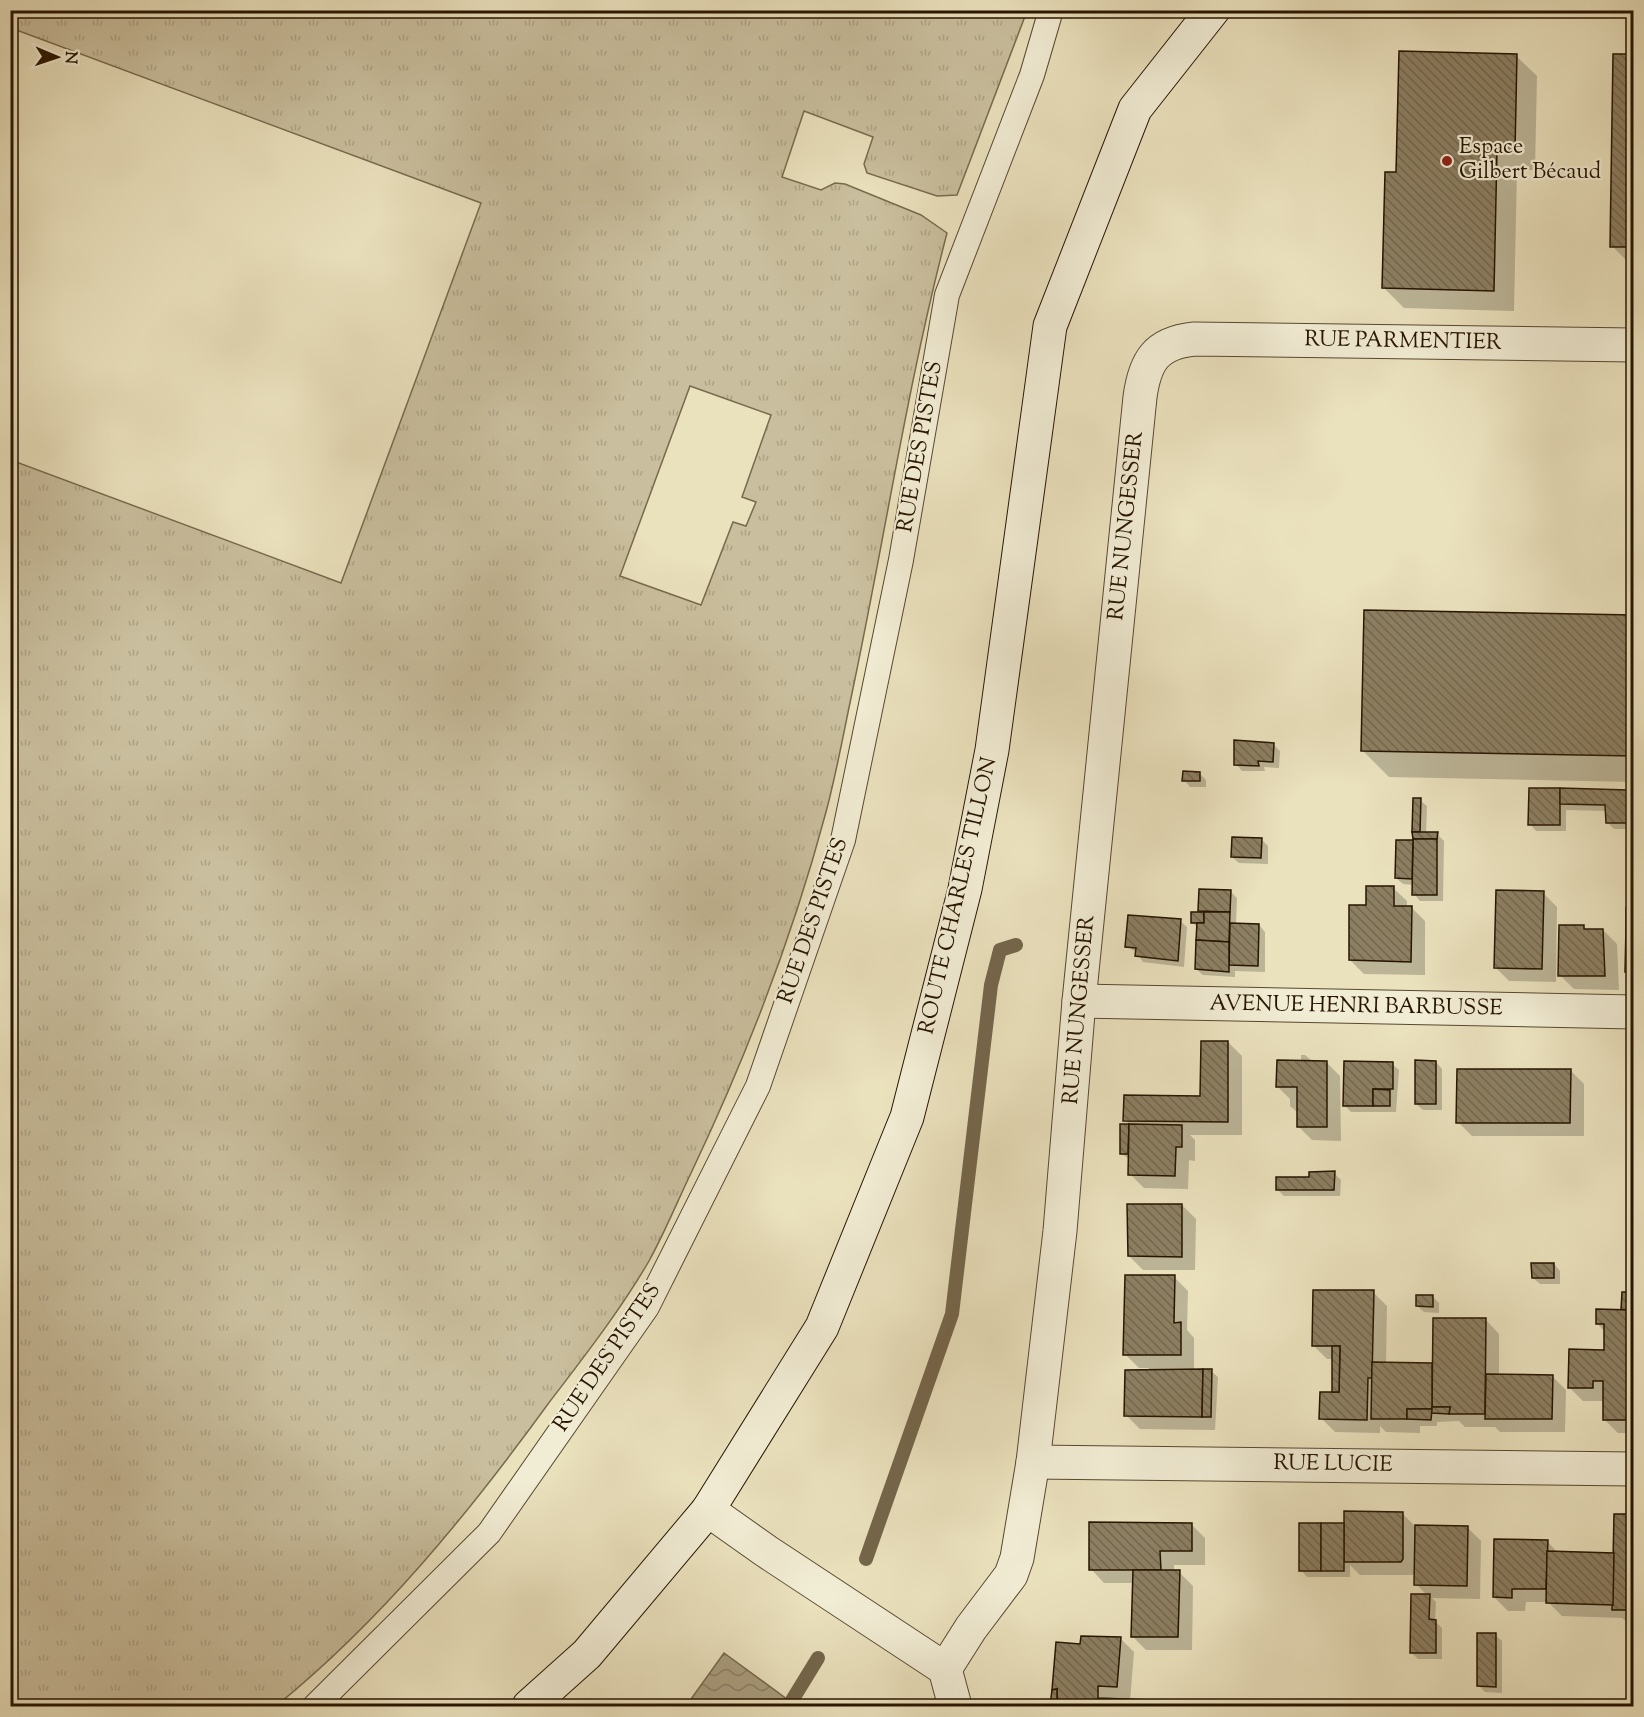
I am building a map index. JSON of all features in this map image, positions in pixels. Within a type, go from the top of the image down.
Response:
[{"type":"street","name":"ROUTE CHARLES TILLON","points":[[529,1707],[587,1654],[708,1510],[822,1327],[907,1117],[965,889],[992,750],[1050,326],[1135,110],[1213,10]]},
{"type":"street","name":"RUE PARMENTIER","points":[[1173,341],[1194,339],[1634,345]]},
{"type":"street","name":"RUE NUNGESSER","points":[[945,1669],[971,1628],[1011,1575],[1017,1558],[1033,1462],[1060,1231],[1079,1001],[1140,397],[1143,378],[1150,362],[1173,341]]},
{"type":"street","name":"AVENUE HENRI BARBUSSE","points":[[1079,1001],[1634,1012]]},
{"type":"street","name":"RUE LUCIE","points":[[1033,1462],[1634,1469]]},
{"type":"street","points":[[708,1510],[945,1669],[955,1707]]},
{"type":"lane","name":"RUE DES PISTES","points":[[315,1707],[489,1533],[647,1307],[758,1086],[843,840],[901,560],[947,295],[1032,75],[1051,10]]},
{"type":"green space","points":[[11,10],[1027,11],[957,195],[937,196],[867,173],[864,164],[873,137],[804,111],[782,177],[821,190],[835,183],[845,184],[921,215],[947,233],[920,348],[863,640],[826,812],[784,949],[732,1083],[649,1261],[601,1334],[487,1486],[422,1564],[352,1638],[276,1706],[11,1706],[11,460],[341,583],[481,203],[11,28]],"holes":[[[690,386],[771,415],[742,497],[756,502],[746,526],[733,522],[701,605],[620,576]]]},
{"type":"water","points":[[724,1653],[791,1702],[797,1706],[686,1706]]},
{"type":"building","name":"Espace Gilbert Bécaud","points":[[1399,51],[1517,54],[1515,150],[1497,150],[1494,291],[1382,288],[1385,172],[1396,172]]},
{"type":"building","points":[[1613,54],[1634,54],[1634,247],[1610,247]]},
{"type":"building","points":[[1364,610],[1634,615],[1634,756],[1361,751]]},
{"type":"building","points":[[1234,740],[1274,743],[1273,762],[1258,761],[1259,766],[1234,765]]},
{"type":"building","points":[[1183,771],[1200,772],[1200,781],[1182,781]]},
{"type":"building","points":[[1529,788],[1560,788],[1560,825],[1528,825]]},
{"type":"building","points":[[1560,788],[1628,790],[1627,823],[1606,823],[1605,805],[1560,804]]},
{"type":"building","points":[[1413,798],[1421,798],[1420,832],[1412,832]]},
{"type":"building","points":[[1412,832],[1438,832],[1437,839],[1413,839]]},
{"type":"building","points":[[1232,837],[1262,838],[1261,858],[1231,857]]},
{"type":"building","points":[[1413,839],[1437,839],[1437,895],[1412,895]]},
{"type":"building","points":[[1396,840],[1413,840],[1412,879],[1395,878]]},
{"type":"building","points":[[1366,886],[1394,886],[1394,906],[1412,906],[1411,962],[1349,960],[1349,905],[1366,905]]},
{"type":"building","points":[[1199,889],[1231,890],[1230,912],[1198,911]]},
{"type":"building","points":[[1496,890],[1544,891],[1542,969],[1494,968]]},
{"type":"building","points":[[1626,908],[1634,908],[1634,927],[1626,927]]},
{"type":"building","points":[[1191,912],[1204,912],[1204,923],[1191,923]]},
{"type":"building","points":[[1204,912],[1230,912],[1229,942],[1196,940],[1197,923],[1204,923]]},
{"type":"building","points":[[1128,915],[1181,919],[1178,961],[1135,956],[1136,948],[1125,947]]},
{"type":"building","points":[[1230,923],[1259,924],[1258,966],[1229,965]]},
{"type":"building","points":[[1559,925],[1584,925],[1584,929],[1603,929],[1605,976],[1558,976]]},
{"type":"building","points":[[1626,927],[1634,927],[1634,972],[1625,972]]},
{"type":"building","points":[[1196,940],[1229,942],[1229,972],[1195,969]]},
{"type":"building","points":[[1201,1041],[1228,1041],[1228,1122],[1123,1121],[1124,1095],[1200,1096]]},
{"type":"building","points":[[1277,1060],[1327,1061],[1327,1127],[1297,1127],[1297,1087],[1276,1087]]},
{"type":"building","points":[[1415,1060],[1436,1061],[1436,1104],[1415,1104]]},
{"type":"building","points":[[1344,1061],[1393,1062],[1393,1089],[1373,1089],[1373,1106],[1343,1106]]},
{"type":"building","points":[[1457,1069],[1571,1069],[1570,1123],[1456,1123]]},
{"type":"building","points":[[1373,1089],[1390,1090],[1390,1106],[1373,1106]]},
{"type":"building","points":[[1120,1124],[1129,1124],[1128,1154],[1120,1154]]},
{"type":"building","points":[[1129,1124],[1182,1125],[1182,1147],[1176,1147],[1175,1176],[1128,1175]]},
{"type":"building","points":[[1335,1171],[1334,1190],[1276,1190],[1276,1177],[1309,1177],[1309,1172]]},
{"type":"building","points":[[1127,1204],[1182,1204],[1182,1257],[1128,1256]]},
{"type":"building","points":[[1531,1263],[1554,1263],[1554,1278],[1532,1278]]},
{"type":"building","points":[[1125,1275],[1175,1275],[1174,1323],[1181,1322],[1181,1355],[1123,1355]]},
{"type":"building","points":[[1313,1290],[1374,1290],[1372,1378],[1368,1378],[1367,1420],[1319,1419],[1320,1392],[1339,1392],[1340,1346],[1312,1346]]},
{"type":"building","points":[[1622,1292],[1632,1292],[1632,1310],[1621,1310]]},
{"type":"building","points":[[1416,1295],[1433,1295],[1433,1307],[1416,1306]]},
{"type":"building","points":[[1596,1309],[1632,1310],[1630,1420],[1603,1420],[1603,1381],[1593,1381],[1593,1388],[1568,1388],[1569,1349],[1604,1350],[1604,1324],[1596,1324]]},
{"type":"building","points":[[1433,1318],[1486,1318],[1485,1414],[1449,1414],[1450,1407],[1432,1407]]},
{"type":"building","points":[[1332,1346],[1340,1346],[1339,1392],[1332,1392]]},
{"type":"building","points":[[1372,1362],[1432,1363],[1432,1409],[1407,1409],[1407,1419],[1371,1419]]},
{"type":"building","points":[[1203,1369],[1202,1417],[1124,1416],[1125,1370]]},
{"type":"building","points":[[1203,1369],[1212,1369],[1211,1417],[1202,1417]]},
{"type":"building","points":[[1486,1374],[1553,1375],[1552,1419],[1485,1419]]},
{"type":"building","points":[[1432,1407],[1450,1407],[1449,1414],[1431,1413]]},
{"type":"building","points":[[1407,1409],[1432,1409],[1431,1420],[1407,1419]]},
{"type":"building","points":[[1344,1511],[1403,1512],[1403,1559],[1401,1562],[1344,1562]]},
{"type":"building","points":[[1614,1514],[1634,1514],[1634,1610],[1612,1610]]},
{"type":"building","points":[[1089,1522],[1192,1523],[1192,1551],[1160,1551],[1161,1570],[1089,1570]]},
{"type":"building","points":[[1299,1523],[1321,1523],[1321,1571],[1299,1571]]},
{"type":"building","points":[[1321,1523],[1344,1523],[1344,1571],[1321,1571]]},
{"type":"building","points":[[1415,1525],[1468,1526],[1467,1586],[1414,1585]]},
{"type":"building","points":[[1494,1539],[1548,1540],[1546,1589],[1512,1589],[1512,1598],[1493,1597]]},
{"type":"building","points":[[1547,1551],[1614,1553],[1613,1605],[1546,1603]]},
{"type":"building","points":[[1133,1570],[1180,1570],[1178,1637],[1131,1637]]},
{"type":"building","points":[[1411,1594],[1430,1594],[1429,1619],[1436,1620],[1436,1653],[1410,1653]]},
{"type":"building","points":[[1477,1633],[1496,1633],[1496,1687],[1477,1686]]},
{"type":"building","points":[[1081,1636],[1121,1637],[1117,1687],[1098,1686],[1098,1698],[1150,1700],[1150,1706],[1057,1706],[1057,1689],[1052,1690],[1056,1642],[1080,1644]]},
{"type":"building","points":[[1057,1689],[1057,1706],[1050,1706],[1052,1690]]},
{"type":"waterway","points":[[866,1559],[952,1314],[991,985],[1000,950],[1016,945]]},
{"type":"waterway","points":[[791,1702],[818,1658]]},
{"type":"place","name":"Espace Gilbert Bécaud","points":[[1447,161]]}]
